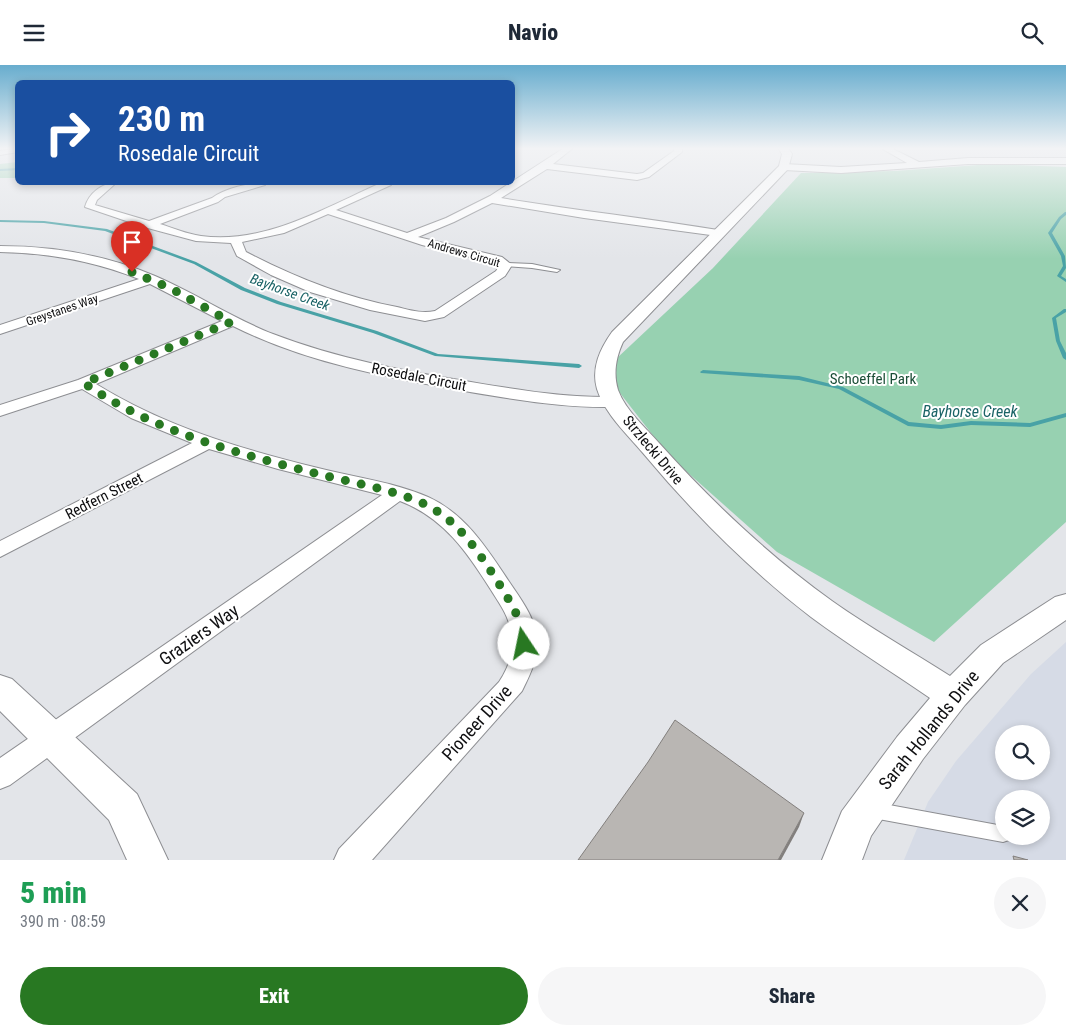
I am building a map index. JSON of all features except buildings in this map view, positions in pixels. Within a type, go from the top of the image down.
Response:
[{"type":"street","points":[[109,185],[92,199],[90,207],[200,239],[235,240],[272,233],[383,185]]},
{"type":"street","points":[[220,185],[218,187],[222,195]]},
{"type":"street","points":[[148,225],[215,200],[222,195],[255,185]]},
{"type":"street","points":[[410,236],[434,228],[514,185]]},
{"type":"street","name":"Strzlecki Drive","points":[[760,185],[718,233],[612,344],[606,365],[608,389],[614,401],[695,499],[747,549],[806,596],[953,695]]},
{"type":"street","points":[[489,199],[584,215],[656,223],[718,233]]},
{"type":"street","name":"Andrews Circuit","points":[[235,240],[241,254],[315,289],[375,307],[425,317],[440,314],[501,273],[506,265],[498,260],[450,250],[327,210]]},
{"type":"street","name":"Rosedale Circuit","points":[[2,250],[33,249],[76,254],[152,279],[231,322],[291,346],[379,370],[541,399],[567,402],[614,401]]},
{"type":"street","name":"Greystanes Way","points":[[0,330],[152,279]]},
{"type":"street","points":[[0,411],[84,383],[231,322]]},
{"type":"street","name":"Pioneer Drive","points":[[84,383],[106,398],[132,411],[208,442],[263,460],[397,494],[438,512],[452,522],[477,549],[518,615],[524,632],[524,655],[520,673],[496,705],[350,860]]},
{"type":"street","name":"Redfern Street","points":[[0,550],[208,442]]},
{"type":"street","name":"Graziers Way","points":[[0,775],[397,494]]},
{"type":"street","name":"Sarah Hollands Drive","points":[[842,860],[856,825],[910,749],[953,695],[992,654],[1066,605]]},
{"type":"street","points":[[0,689],[123,807],[148,860]]},
{"type":"lane","points":[[506,265],[532,266],[557,270]]},
{"type":"lane","points":[[867,809],[995,833]]},
{"type":"shaded area","points":[[1066,642],[1066,860],[904,860],[928,802],[956,761],[1031,674]]},
{"type":"green space","name":"Schoeffel Park","points":[[790,185],[1066,185],[1066,522],[934,642],[777,552],[669,456],[616,388],[616,359],[713,268]]},
{"type":"waterway","name":"Bayhorse Creek","points":[[1066,213],[1060,218],[1050,233],[1063,256],[1065,266],[1059,276],[1066,281]]},
{"type":"waterway","name":"Bayhorse Creek","points":[[0,221],[44,222],[106,230],[195,263],[243,289],[279,303],[375,332],[437,355],[579,366]]},
{"type":"waterway","name":"Bayhorse Creek","points":[[1066,310],[1054,318],[1058,341],[1066,358]]},
{"type":"waterway","name":"Bayhorse Creek","points":[[703,372],[799,378],[841,388],[908,424],[941,427],[971,423],[1030,425],[1066,415]]},
{"type":"route","points":[[132,272],[170,288],[231,322],[84,383],[106,398],[182,433],[263,460],[397,494],[438,512],[452,522],[477,549],[518,615],[524,632],[524,644]]}]
